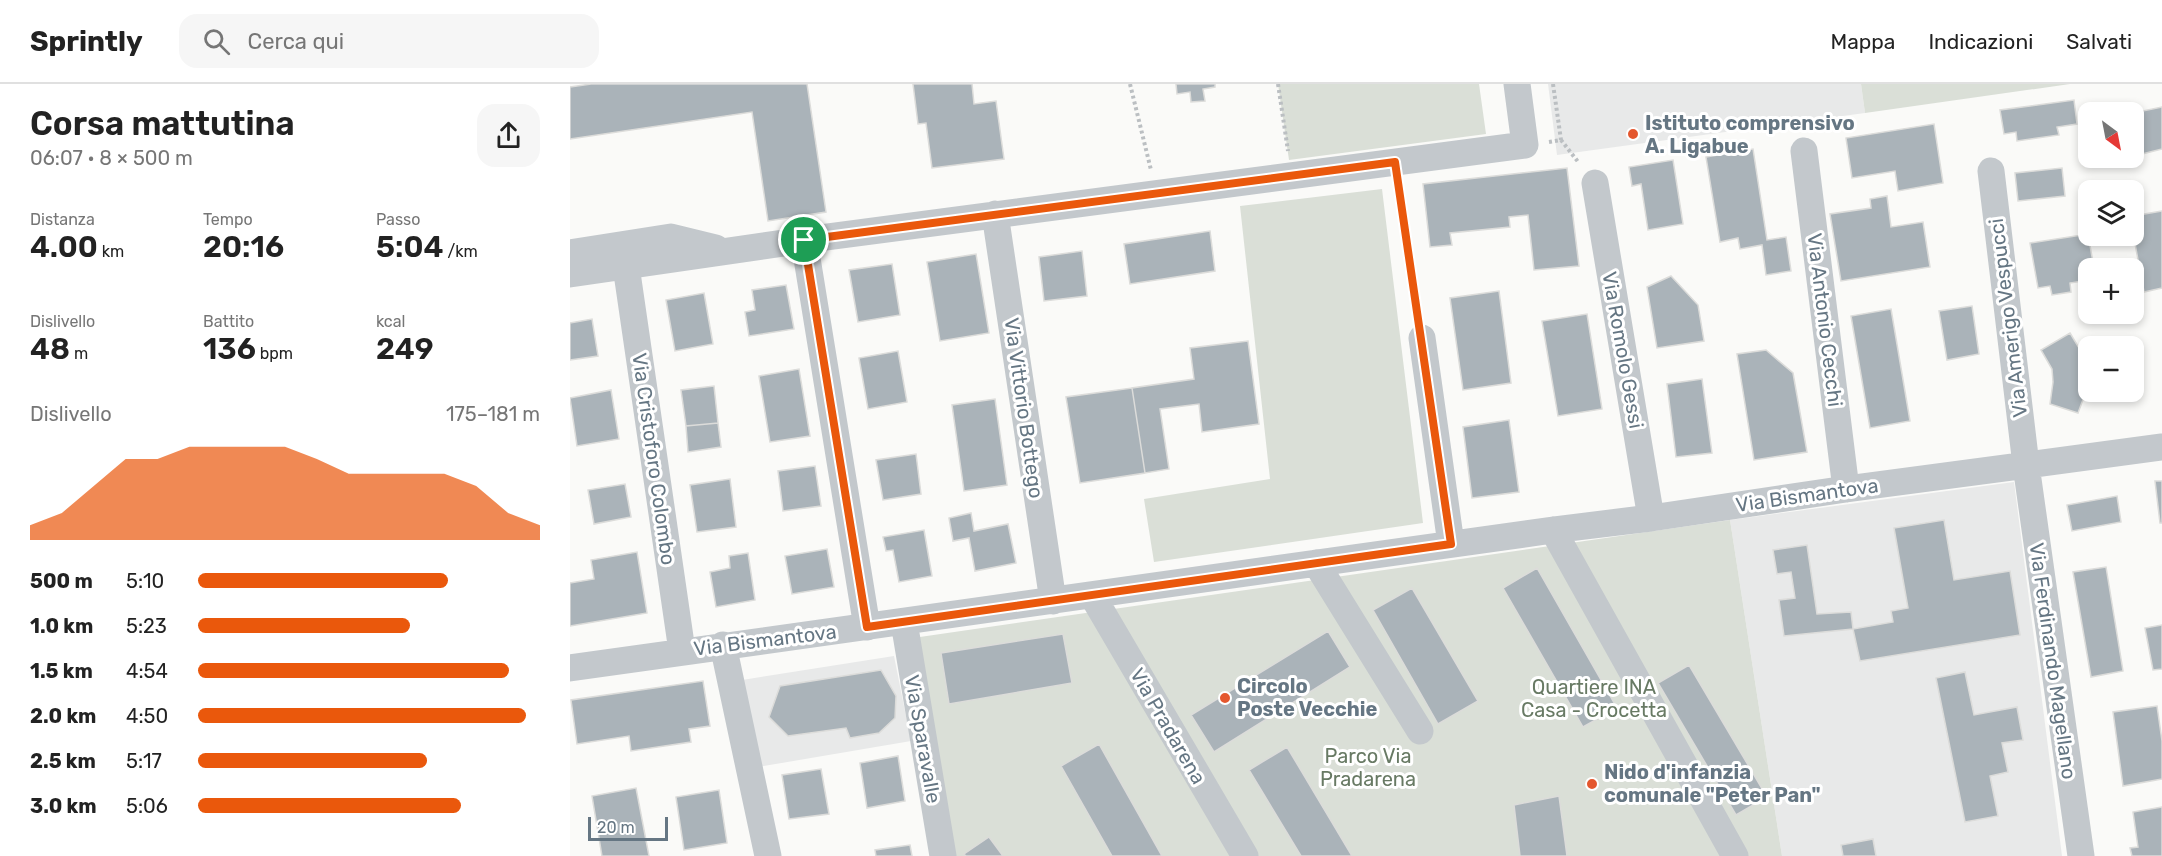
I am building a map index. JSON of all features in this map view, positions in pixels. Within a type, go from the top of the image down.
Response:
[{"type":"street","points":[[570,274],[995,214],[1525,145],[1517,84]]},
{"type":"street","name":"Via Antonio Cecchi","points":[[1804,151],[1846,489]]},
{"type":"street","name":"Via Amerigo Vespucci","points":[[1991,171],[2026,465]]},
{"type":"street","name":"Via Romolo Gessi","points":[[1595,183],[1651,518]]},
{"type":"street","name":"Via Vittorio Bottego","points":[[995,214],[1053,601]]},
{"type":"street","points":[[570,252],[671,237],[728,251]]},
{"type":"street","points":[[804,240],[867,627]]},
{"type":"street","name":"Via Cristoforo Colombo","points":[[626,266],[682,651]]},
{"type":"street","points":[[1422,338],[1451,544]]},
{"type":"street","name":"Via Bismantova","points":[[570,668],[1846,489],[2162,447]]},
{"type":"street","name":"Via Ferdinando Magellano","points":[[2026,465],[2081,856]]},
{"type":"street","points":[[1553,530],[1736,856]]},
{"type":"street","points":[[1316,563],[1419,731]]},
{"type":"street","name":"Via Pradarena","points":[[1092,595],[1245,856]]},
{"type":"street","name":"Via Sparavalle","points":[[903,622],[943,856]]},
{"type":"street","points":[[723,645],[768,856]]},
{"type":"path","points":[[1130,84],[1157,194]]},
{"type":"path","points":[[1278,84],[1292,176]]},
{"type":"path","points":[[1553,84],[1561,140],[1595,183]]},
{"type":"path","points":[[1525,145],[1561,140]]},
{"type":"path","points":[[1395,162],[1422,338]]},
{"type":"shaded area","name":"Istituto comprensivo A. Ligabue","points":[[1548,84],[1861,84],[1865,113],[1557,155]]},
{"type":"shaded area","points":[[2014,482],[2062,856],[1782,856],[1730,520]]},
{"type":"shaded area","points":[[894,656],[911,741],[758,767],[742,680]]},
{"type":"green space","points":[[1278,84],[1479,84],[1486,134],[1289,160]]},
{"type":"green space","points":[[1861,84],[2070,84],[1865,113]]},
{"type":"green space","points":[[1382,189],[1423,523],[1154,562],[1144,499],[1270,479],[1240,206]]},
{"type":"green space","name":"Quartiere INA Casa - Crocetta","points":[[1730,520],[1782,856],[943,856],[906,639]]},
{"type":"building","points":[[591,84],[807,84],[826,212],[768,221],[752,112],[570,139],[570,87]]},
{"type":"building","points":[[913,84],[972,84],[974,104],[996,101],[1004,159],[932,168],[926,123],[918,124]]},
{"type":"building","points":[[1176,84],[1215,84],[1215,87],[1203,89],[1205,101],[1191,102],[1190,92],[1177,94]]},
{"type":"building","points":[[2074,100],[2077,124],[2057,127],[2059,135],[2017,141],[2016,132],[2004,134],[2000,110]]},
{"type":"building","points":[[2162,107],[2162,149],[2144,154],[2144,111]]},
{"type":"building","points":[[1934,124],[1943,183],[1898,191],[1895,171],[1852,178],[1846,138]]},
{"type":"building","points":[[1753,149],[1767,240],[1786,237],[1791,271],[1766,275],[1762,245],[1740,249],[1738,238],[1720,242],[1706,157]]},
{"type":"building","points":[[1673,160],[1683,224],[1648,230],[1641,184],[1632,186],[1629,167]]},
{"type":"building","points":[[1567,168],[1579,266],[1534,270],[1528,215],[1509,217],[1510,227],[1450,233],[1452,245],[1430,247],[1423,184]]},
{"type":"building","points":[[2062,168],[2065,196],[2018,201],[2015,173]]},
{"type":"building","points":[[1887,196],[1891,227],[1923,222],[1930,267],[1841,281],[1830,214],[1871,208],[1870,199]]},
{"type":"building","points":[[2162,211],[2162,288],[2144,292],[2144,258],[2138,258],[2135,246],[2144,246],[2144,214]]},
{"type":"building","points":[[1210,231],[1215,271],[1130,284],[1124,244]]},
{"type":"building","points":[[2078,236],[2078,246],[2090,246],[2092,258],[2078,258],[2078,282],[2070,283],[2071,292],[2052,295],[2050,286],[2038,288],[2030,243]]},
{"type":"building","points":[[1082,251],[1087,296],[1044,301],[1039,257]]},
{"type":"building","points":[[976,254],[989,333],[940,341],[927,262]]},
{"type":"building","points":[[892,264],[900,315],[858,322],[849,270]]},
{"type":"building","points":[[1671,276],[1698,305],[1704,341],[1657,348],[1647,287]]},
{"type":"building","points":[[786,285],[794,329],[749,336],[745,312],[755,310],[752,290]]},
{"type":"building","points":[[1499,291],[1511,383],[1463,390],[1450,298]]},
{"type":"building","points":[[704,293],[713,344],[675,351],[666,300]]},
{"type":"building","points":[[1972,306],[1979,354],[1947,360],[1939,311]]},
{"type":"building","points":[[1891,309],[1910,421],[1870,428],[1851,316]]},
{"type":"building","points":[[1587,314],[1602,409],[1558,416],[1542,321]]},
{"type":"building","points":[[592,319],[598,356],[570,360],[570,323]]},
{"type":"building","points":[[2070,333],[2078,346],[2078,402],[2082,402],[2078,413],[2050,404],[2052,369],[2041,350]]},
{"type":"building","points":[[1248,341],[1259,424],[1202,432],[1199,404],[1160,409],[1169,469],[1145,473],[1132,388],[1194,379],[1190,348]]},
{"type":"building","points":[[1766,350],[1793,373],[1807,452],[1754,460],[1737,354]]},
{"type":"building","points":[[898,351],[907,402],[868,409],[859,358]]},
{"type":"building","points":[[799,369],[810,436],[770,442],[759,376]]},
{"type":"building","points":[[1702,379],[1712,453],[1676,457],[1667,384]]},
{"type":"building","points":[[714,386],[718,423],[686,426],[681,390]]},
{"type":"building","points":[[1132,388],[1145,473],[1080,483],[1066,397]]},
{"type":"building","points":[[611,390],[619,439],[577,446],[570,398]]},
{"type":"building","points":[[995,399],[1007,485],[964,491],[952,405]]},
{"type":"building","points":[[1509,420],[1519,492],[1472,498],[1463,427]]},
{"type":"building","points":[[718,423],[721,447],[688,452],[686,426]]},
{"type":"building","points":[[916,454],[921,494],[883,500],[876,460]]},
{"type":"building","points":[[815,466],[821,506],[783,511],[778,471]]},
{"type":"building","points":[[730,479],[736,527],[697,532],[690,485]]},
{"type":"building","points":[[2155,481],[2162,481],[2162,523],[2160,523]]},
{"type":"building","points":[[625,484],[631,517],[594,524],[588,490]]},
{"type":"building","points":[[2117,496],[2121,522],[2072,531],[2067,505]]},
{"type":"building","points":[[971,513],[974,531],[1008,524],[1016,563],[975,571],[969,538],[953,541],[949,518]]},
{"type":"building","points":[[1944,520],[1954,580],[2010,571],[2020,635],[1860,661],[1853,629],[1893,622],[1891,611],[1908,608],[1894,528]]},
{"type":"building","points":[[924,530],[932,576],[899,582],[893,550],[886,551],[883,537]]},
{"type":"building","points":[[1807,545],[1817,614],[1851,612],[1853,629],[1784,636],[1779,600],[1795,598],[1791,572],[1777,574],[1773,550]]},
{"type":"building","points":[[827,549],[834,587],[792,594],[785,556]]},
{"type":"building","points":[[637,552],[647,613],[570,626],[570,583],[594,579],[591,560]]},
{"type":"building","points":[[748,553],[755,600],[716,607],[710,572],[730,568],[729,556]]},
{"type":"building","points":[[2106,567],[2123,671],[2091,677],[2073,572]]},
{"type":"building","points":[[1537,568],[1617,708],[1583,727],[1503,588]]},
{"type":"building","points":[[1412,588],[1478,701],[1438,724],[1373,610]]},
{"type":"building","points":[[2162,625],[2162,669],[2153,670],[2145,628]]},
{"type":"building","points":[[1328,631],[1350,667],[1214,752],[1191,715]]},
{"type":"building","points":[[1063,634],[1072,683],[949,704],[941,653]]},
{"type":"building","points":[[1689,665],[1767,797],[1736,815],[1658,683]]},
{"type":"building","points":[[881,670],[896,696],[895,718],[879,733],[850,738],[846,728],[788,736],[769,717],[780,686]]},
{"type":"building","points":[[1965,672],[1974,715],[2017,707],[2023,740],[2002,743],[2008,772],[1990,776],[1998,816],[1965,822],[1936,678]]},
{"type":"building","points":[[703,681],[710,726],[689,729],[691,742],[631,751],[629,736],[577,744],[571,700]]},
{"type":"building","points":[[2157,706],[2162,741],[2162,779],[2123,786],[2113,712]]},
{"type":"building","points":[[1099,744],[1162,856],[1112,856],[1061,766]]},
{"type":"building","points":[[1287,747],[1352,856],[1301,856],[1249,770]]},
{"type":"building","points":[[898,756],[905,801],[867,808],[860,763]]},
{"type":"building","points":[[821,769],[829,814],[789,819],[782,775]]},
{"type":"building","points":[[636,788],[649,856],[602,856],[592,796]]},
{"type":"building","points":[[719,790],[727,843],[684,850],[676,797]]},
{"type":"building","points":[[1559,796],[1567,856],[1520,856],[1514,805]]},
{"type":"building","points":[[2162,807],[2162,856],[2132,856],[2130,848],[2138,847],[2133,812]]},
{"type":"building","points":[[989,837],[1003,856],[966,856],[964,854]]},
{"type":"building","points":[[1873,839],[1876,856],[1843,856],[1841,845]]},
{"type":"building","points":[[910,845],[912,856],[876,856],[875,850]]},
{"type":"place","name":"Istituto comprensivo A. Ligabue","points":[[1633,134]]},
{"type":"place","name":"Circolo Poste Vecchie","points":[[1225,698]]},
{"type":"place","name":"Nido d'infanzia comunale \"Peter Pan\"","points":[[1592,784]]},
{"type":"route","points":[[1395,162],[1451,544],[867,627],[804,240],[1395,162]]},
{"type":"park label","name":"Parco Via Pradarena","points":[[1368,768]]}]
